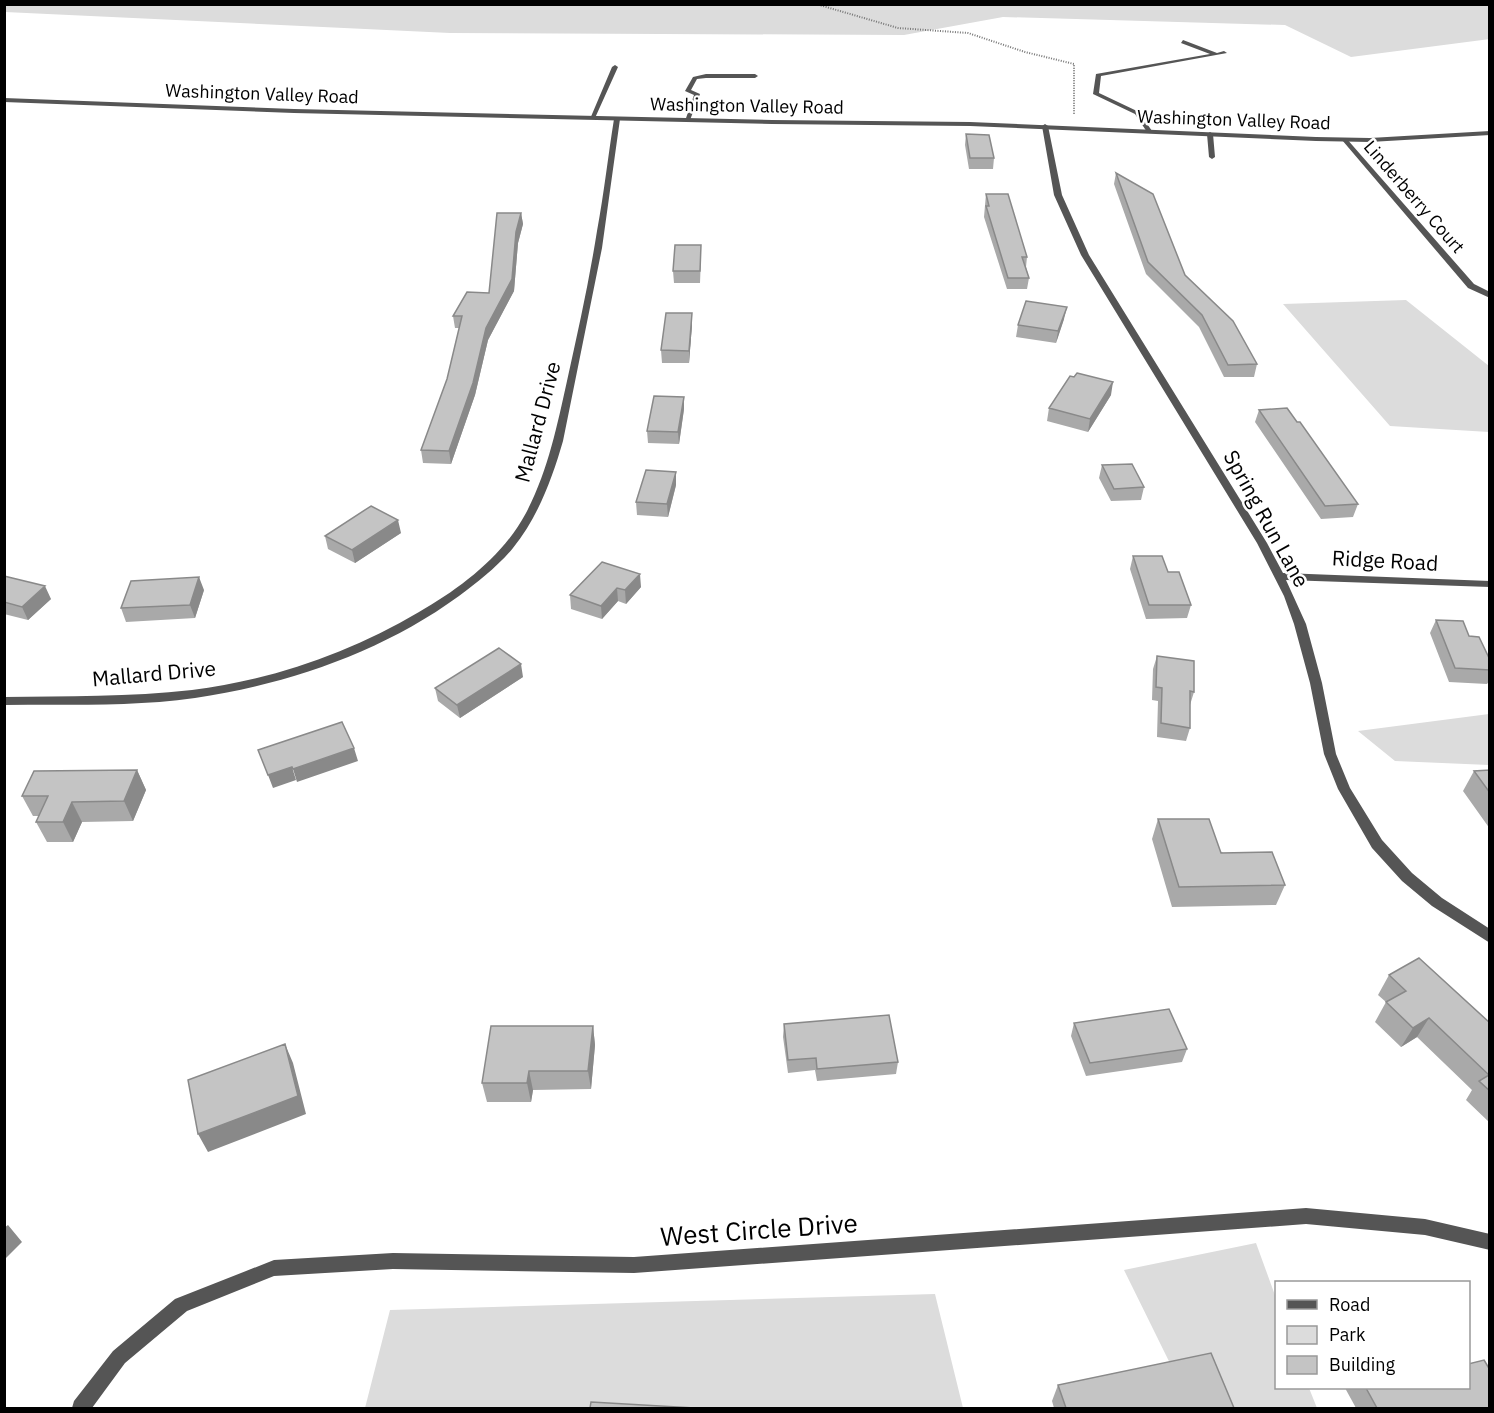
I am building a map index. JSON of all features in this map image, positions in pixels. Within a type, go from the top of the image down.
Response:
[{"type":"street","name":"Washington Valley Road","points":[[4,100],[294,111],[1045,126],[1344,139],[1410,139],[1490,134]]},
{"type":"street","name":"Mallard Drive","points":[[4,701],[123,700],[238,686],[296,670],[360,648],[424,615],[468,586],[505,550],[529,516],[544,484],[561,425],[596,264],[616,119]]},
{"type":"street","name":"Spring Run Lane","points":[[1045,126],[1059,195],[1085,255],[1262,543],[1279,576],[1300,624],[1316,683],[1330,754],[1350,799],[1377,844],[1407,877],[1437,902],[1490,937]]},
{"type":"street","name":"Linderberry Court","points":[[1344,139],[1471,286],[1490,297]]},
{"type":"street","name":"Ridge Road","points":[[1279,576],[1490,584]]},
{"type":"street","name":"West Circle Drive","points":[[81,1408],[119,1357],[181,1305],[274,1269],[393,1261],[634,1265],[1306,1216],[1425,1227],[1490,1242]]},
{"type":"lane","points":[[1183,42],[1216,54]]},
{"type":"lane","points":[[1149,131],[1137,113],[1096,94],[1098,75],[1224,53]]},
{"type":"lane","points":[[592,118],[615,67]]},
{"type":"lane","points":[[687,120],[697,94],[688,91],[695,78],[755,76]]},
{"type":"lane","points":[[1210,134],[1212,157]]},
{"type":"path","points":[[816,4],[898,28],[968,33],[1074,64],[1074,128]]},
{"type":"green space","points":[[5,4],[1489,4],[1490,39],[1351,57],[1285,25],[1003,17],[904,35],[450,33],[5,12]]},
{"type":"green space","points":[[1406,300],[1489,366],[1489,432],[1390,426],[1283,304]]},
{"type":"green space","points":[[1489,714],[1489,765],[1395,761],[1358,731]]},
{"type":"green space","points":[[1256,1243],[1275,1295],[1275,1389],[1309,1389],[1317,1408],[1192,1408],[1124,1270]]},
{"type":"green space","points":[[935,1294],[963,1408],[365,1408],[390,1310]]},
{"type":"building","points":[[966,134],[989,135],[994,158],[970,158]]},
{"type":"building","points":[[1116,173],[1153,194],[1185,275],[1233,321],[1257,364],[1228,365],[1202,315],[1148,262]]},
{"type":"building","points":[[986,194],[1008,194],[1027,257],[1022,257],[1029,278],[1008,278],[986,206],[989,206]]},
{"type":"building","points":[[497,213],[521,213],[516,232],[512,279],[486,328],[473,383],[449,451],[421,450],[447,379],[462,316],[453,316],[467,292],[489,293]]},
{"type":"building","points":[[675,245],[701,245],[700,271],[673,271]]},
{"type":"building","points":[[1026,301],[1067,307],[1058,331],[1018,325]]},
{"type":"building","points":[[666,313],[692,313],[689,351],[661,350]]},
{"type":"building","points":[[1077,373],[1113,382],[1090,419],[1049,408],[1070,376],[1074,377]]},
{"type":"building","points":[[654,396],[684,397],[678,432],[647,431]]},
{"type":"building","points":[[1287,408],[1297,422],[1300,422],[1358,504],[1325,506],[1259,410]]},
{"type":"building","points":[[1132,464],[1144,487],[1114,489],[1102,465]]},
{"type":"building","points":[[646,470],[676,472],[667,504],[636,502]]},
{"type":"building","points":[[371,506],[398,520],[352,550],[325,536]]},
{"type":"building","points":[[1133,556],[1162,556],[1168,572],[1179,572],[1191,605],[1149,605]]},
{"type":"building","points":[[602,562],[640,574],[625,590],[617,588],[601,606],[570,595]]},
{"type":"building","points":[[4,576],[45,586],[22,607],[4,602]]},
{"type":"building","points":[[199,577],[190,605],[121,608],[131,581]]},
{"type":"building","points":[[1436,620],[1463,621],[1469,636],[1479,637],[1490,660],[1490,670],[1455,668]]},
{"type":"building","points":[[499,648],[521,664],[457,705],[435,688]]},
{"type":"building","points":[[1157,656],[1194,661],[1194,692],[1190,691],[1190,728],[1161,723],[1162,688],[1156,687]]},
{"type":"building","points":[[342,722],[354,748],[268,775],[258,750]]},
{"type":"building","points":[[137,770],[124,801],[72,802],[63,822],[36,822],[48,796],[22,796],[34,771]]},
{"type":"building","points":[[1490,770],[1490,793],[1474,771]]},
{"type":"building","points":[[1158,819],[1209,819],[1221,853],[1272,852],[1285,885],[1179,887]]},
{"type":"building","points":[[1419,958],[1490,1023],[1490,1091],[1479,1081],[1489,1075],[1429,1018],[1413,1028],[1386,1002],[1406,991],[1389,975]]},
{"type":"building","points":[[1169,1009],[1187,1049],[1090,1063],[1074,1023]]},
{"type":"building","points":[[889,1015],[898,1062],[817,1069],[816,1058],[788,1060],[784,1024]]},
{"type":"building","points":[[491,1026],[593,1026],[588,1071],[529,1071],[527,1083],[482,1083]]},
{"type":"building","points":[[285,1044],[298,1096],[198,1134],[188,1080]]},
{"type":"building","points":[[1211,1353],[1234,1408],[1066,1408],[1058,1385]]},
{"type":"building","points":[[1484,1360],[1490,1370],[1490,1408],[1377,1408],[1367,1389],[1470,1389],[1470,1364]]},
{"type":"building","points":[[591,1402],[695,1408],[590,1408]]}]
